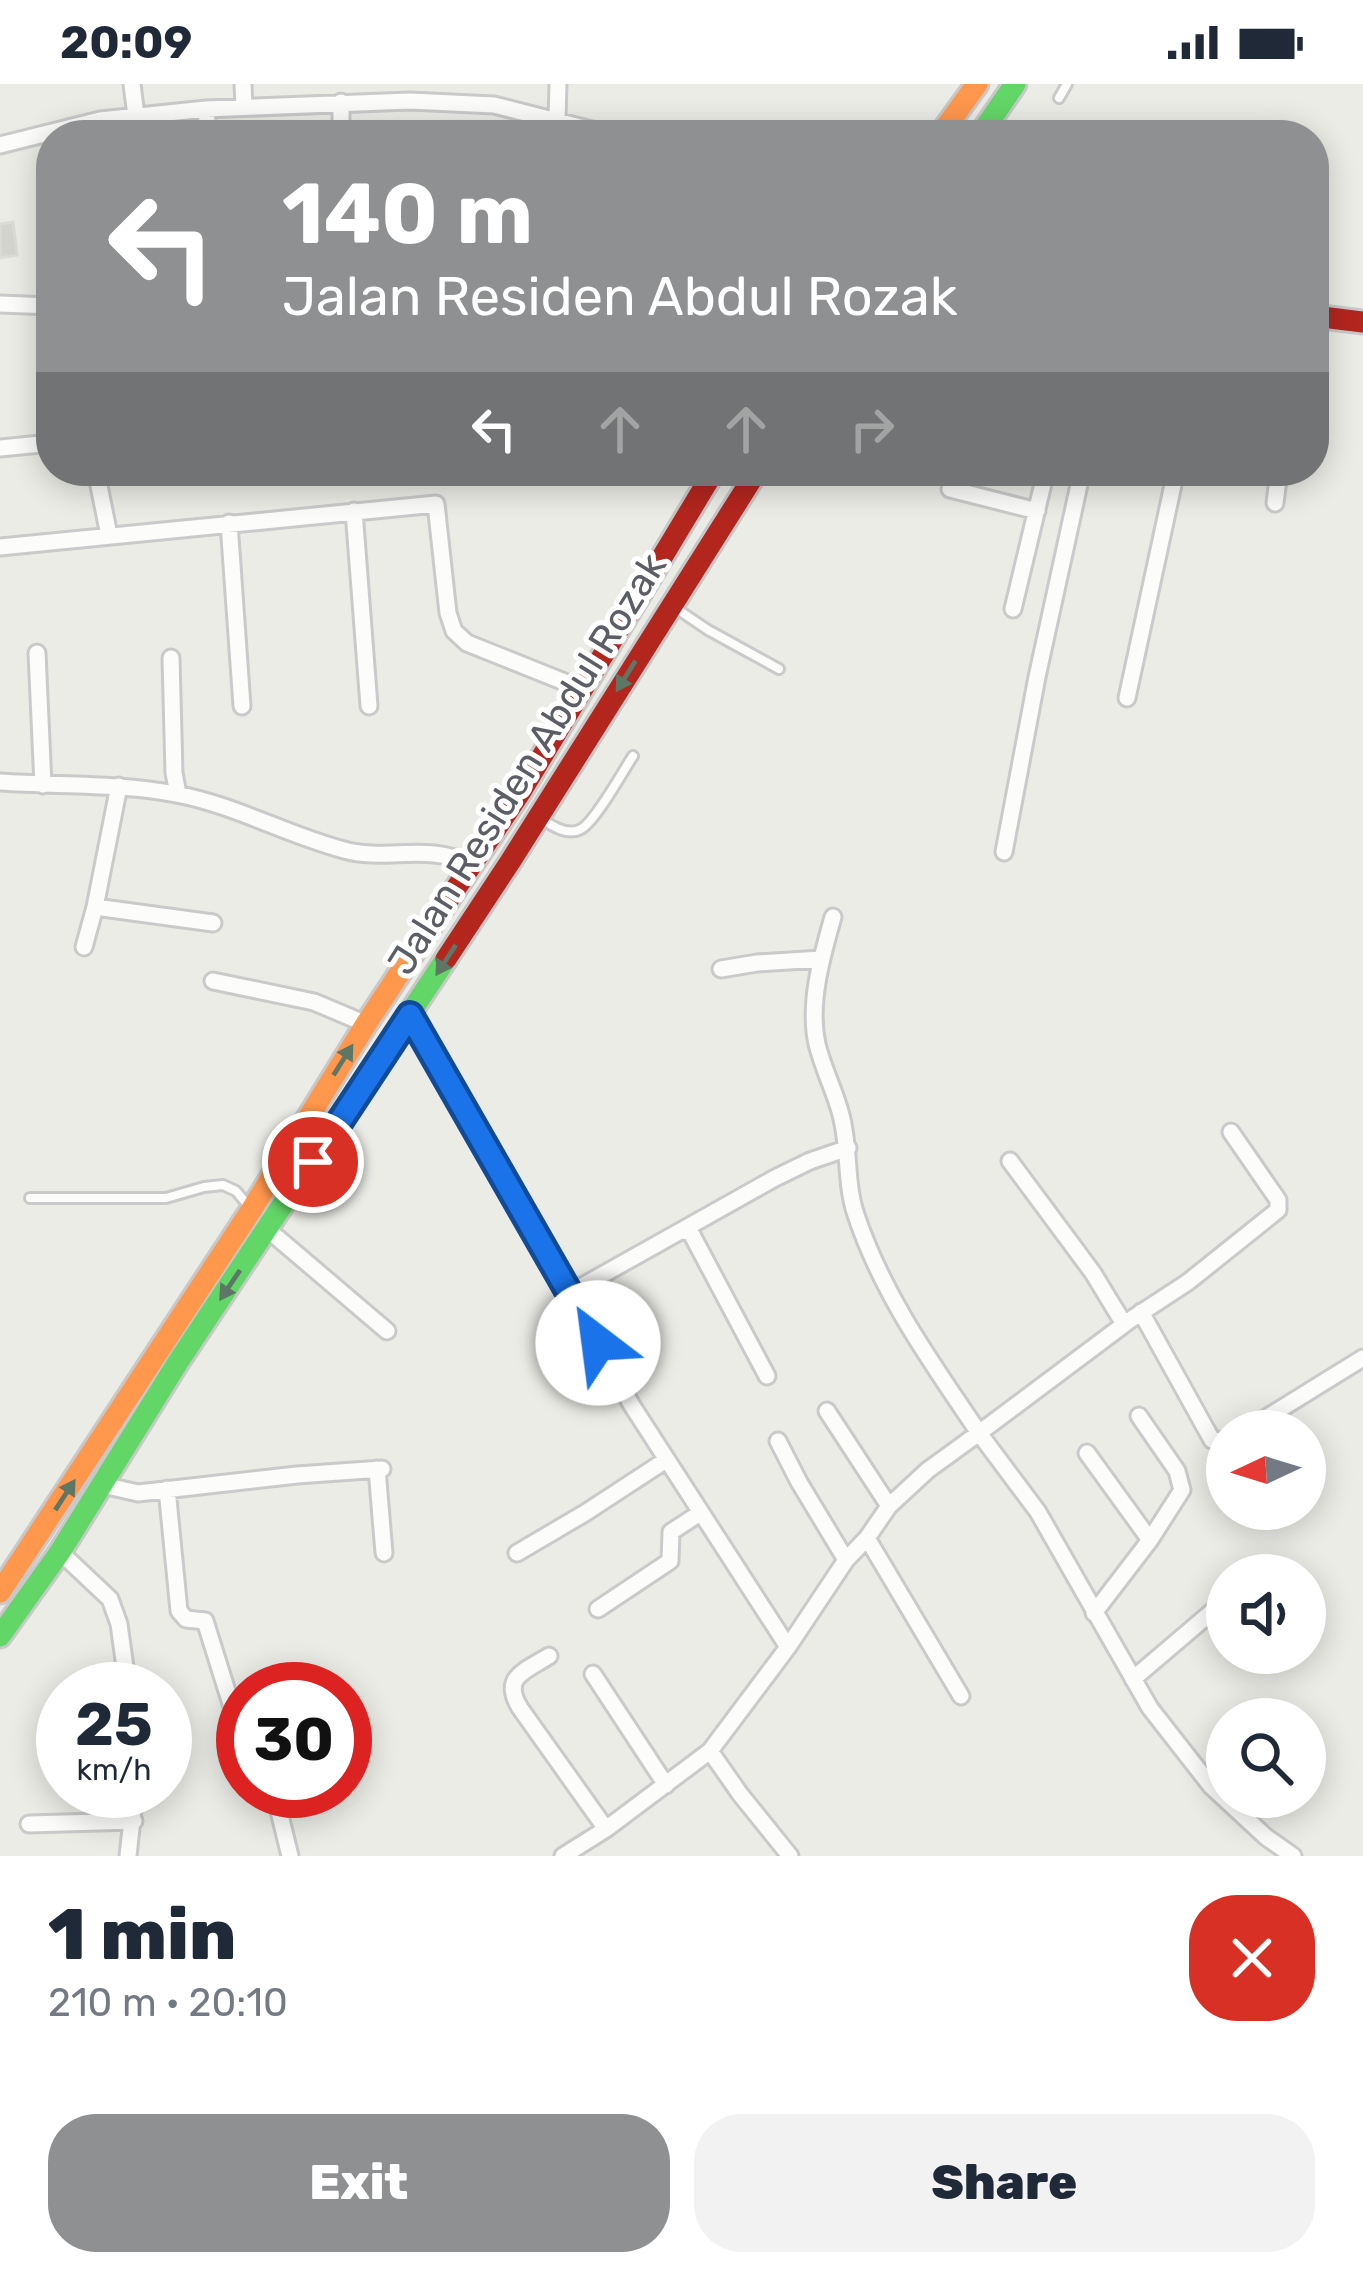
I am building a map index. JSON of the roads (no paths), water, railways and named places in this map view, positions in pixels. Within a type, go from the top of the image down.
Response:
[{"type":"main road","points":[[951,120],[976,84]]},
{"type":"main road","points":[[990,120],[1015,84]]},
{"type":"main road","points":[[1329,318],[1363,322]]},
{"type":"main road","name":"Jalan Residen Abdul Rozak","points":[[0,1592],[520,793],[705,486]]},
{"type":"main road","name":"Jalan Residen Abdul Rozak","points":[[0,1636],[60,1552],[178,1362],[410,1015],[747,486]]},
{"type":"street","points":[[132,84],[136,116]]},
{"type":"street","points":[[243,84],[244,107]]},
{"type":"street","points":[[557,119],[558,84]]},
{"type":"street","points":[[124,120],[206,109],[452,101],[560,120]]},
{"type":"street","points":[[341,102],[341,120]]},
{"type":"street","points":[[206,109],[207,120]]},
{"type":"street","points":[[0,145],[36,139]]},
{"type":"street","points":[[0,304],[36,305]]},
{"type":"street","points":[[0,448],[36,444]]},
{"type":"street","points":[[99,486],[109,536]]},
{"type":"street","points":[[1013,608],[1043,486]]},
{"type":"street","points":[[1004,851],[1079,486]]},
{"type":"street","points":[[1127,698],[1173,486]]},
{"type":"street","points":[[1275,503],[1277,486]]},
{"type":"street","points":[[950,489],[1037,511]]},
{"type":"street","points":[[0,547],[436,504],[448,614],[457,635],[582,689]]},
{"type":"street","points":[[354,511],[369,706]]},
{"type":"street","points":[[229,523],[242,706]]},
{"type":"street","points":[[37,652],[43,785]]},
{"type":"street","points":[[171,658],[173,773],[178,794]]},
{"type":"street","points":[[0,782],[119,786],[178,794],[342,850],[442,854],[472,865]]},
{"type":"street","points":[[84,947],[119,786]]},
{"type":"street","points":[[95,907],[213,923]]},
{"type":"street","points":[[833,917],[821,958],[814,1024],[841,1112],[854,1212],[888,1291],[917,1341],[1038,1512],[1150,1708],[1211,1786],[1293,1856]]},
{"type":"street","points":[[721,969],[821,958]]},
{"type":"street","points":[[214,981],[314,1002],[366,1024]]},
{"type":"street","points":[[410,1015],[631,1404],[788,1647]]},
{"type":"street","points":[[562,1856],[710,1751],[846,1561],[889,1507],[928,1471],[1188,1282],[1280,1208],[1231,1132]]},
{"type":"street","points":[[569,1293],[775,1178],[848,1148]]},
{"type":"street","points":[[1010,1161],[1093,1273],[1133,1318],[1206,1431]]},
{"type":"street","points":[[252,1209],[268,1230],[387,1331]]},
{"type":"street","points":[[682,1232],[692,1235],[767,1376]]},
{"type":"street","points":[[1279,1410],[1363,1358]]},
{"type":"street","points":[[827,1411],[889,1507]]},
{"type":"street","points":[[1094,1613],[1150,1540],[1182,1485],[1139,1416]]},
{"type":"street","points":[[778,1441],[846,1561]]},
{"type":"street","points":[[1087,1453],[1150,1540]]},
{"type":"street","points":[[517,1553],[666,1460]]},
{"type":"street","points":[[103,1485],[138,1492],[380,1469],[384,1553]]},
{"type":"street","points":[[167,1489],[179,1611],[186,1619],[205,1621],[218,1662]]},
{"type":"street","points":[[598,1609],[670,1562],[671,1532],[700,1513]]},
{"type":"street","points":[[867,1538],[962,1696]]},
{"type":"street","points":[[60,1552],[110,1600],[124,1662]]},
{"type":"street","points":[[1133,1679],[1206,1617]]},
{"type":"street","points":[[549,1656],[517,1676],[513,1694],[606,1829]]},
{"type":"street","points":[[593,1674],[666,1785]]},
{"type":"street","points":[[710,1751],[790,1856]]},
{"type":"street","points":[[128,1856],[134,1818]]},
{"type":"street","points":[[281,1818],[290,1856]]},
{"type":"street","points":[[29,1824],[134,1821]]},
{"type":"lane","points":[[1059,98],[1067,84]]},
{"type":"lane","points":[[671,604],[708,631],[779,669]]},
{"type":"lane","points":[[538,817],[564,832],[581,830],[633,756]]},
{"type":"lane","points":[[30,1198],[166,1198],[223,1185],[236,1191],[252,1209]]}]
